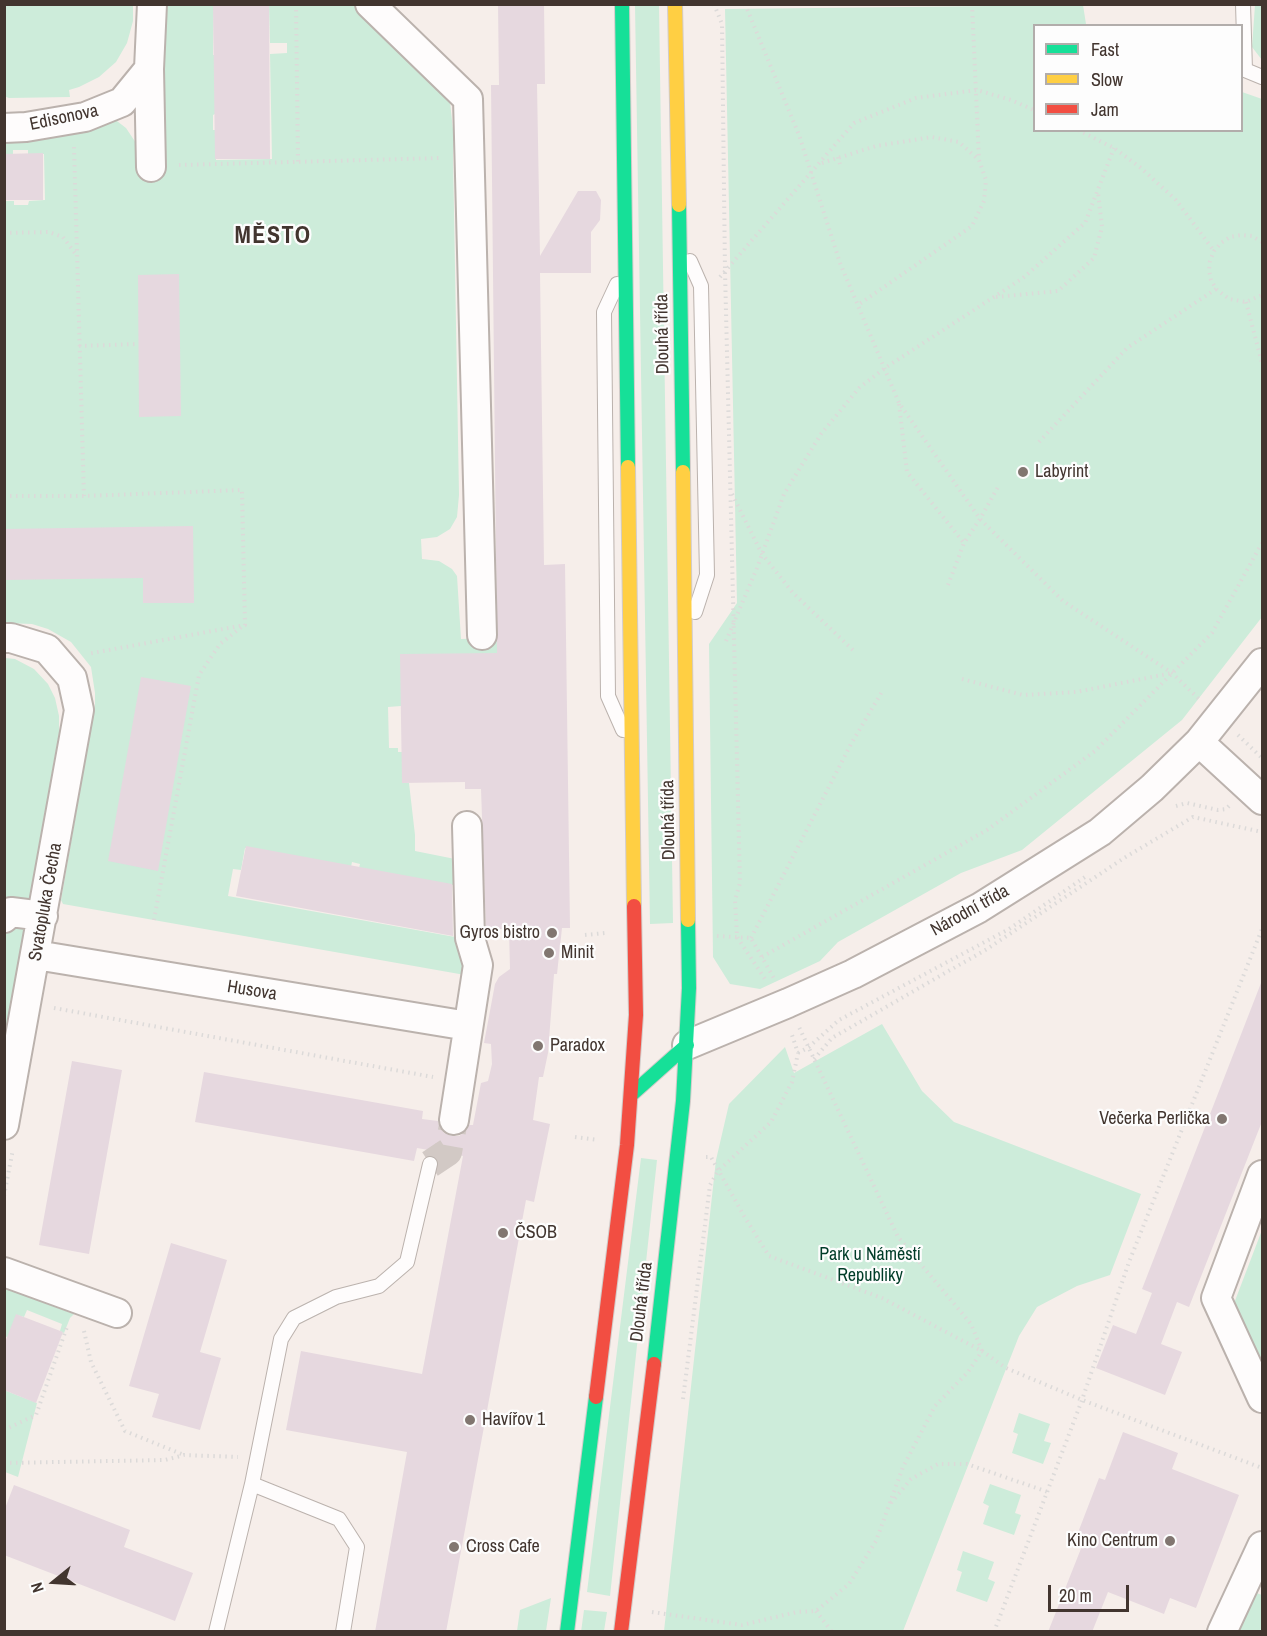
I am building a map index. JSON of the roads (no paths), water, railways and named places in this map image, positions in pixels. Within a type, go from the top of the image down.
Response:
[{"type":"main road","name":"Dlouhá třída","points":[[567,1632],[632,1094],[636,968],[622,4]]},
{"type":"main road","name":"Dlouhá třída","points":[[621,1632],[678,1152],[687,1045],[689,988],[675,4]]},
{"type":"main road","name":"Národní třída","points":[[632,1094],[687,1045]]},
{"type":"street","points":[[152,4],[149,69],[164,166]]},
{"type":"street","points":[[370,4],[468,99],[482,635]]},
{"type":"street","name":"Edisonova","points":[[4,128],[26,127],[85,117],[122,102],[149,69]]},
{"type":"street","name":"Svatopluka Čecha","points":[[4,638],[47,649],[77,666],[79,710],[27,1004],[10,1132]]},
{"type":"street","name":"Národní třída","points":[[687,1045],[788,1004],[853,974],[979,908],[1100,832],[1152,788],[1198,742],[1263,663]]},
{"type":"street","points":[[1198,742],[1263,801]]},
{"type":"street","points":[[454,1120],[478,965],[470,938],[467,826]]},
{"type":"street","points":[[4,918],[11,912],[43,916]]},
{"type":"street","name":"Husova","points":[[36,955],[468,1026]]},
{"type":"street","points":[[1263,1175],[1216,1298],[1263,1398]]},
{"type":"street","points":[[4,1272],[74,1309],[117,1313]]},
{"type":"street","points":[[1222,1632],[1263,1545]]},
{"type":"lane","points":[[1243,4],[1245,70],[1263,77]]},
{"type":"lane","points":[[680,239],[701,286],[707,563],[707,575],[685,643]]},
{"type":"lane","points":[[626,265],[604,312],[608,696],[632,752]]},
{"type":"lane","points":[[216,1632],[252,1484],[281,1339],[294,1318],[336,1297],[379,1286],[407,1262],[430,1164]]},
{"type":"lane","points":[[252,1484],[339,1519],[357,1547],[343,1632]]},
{"type":"tunnel","points":[[430,1164],[448,1152],[454,1120]]},
{"type":"place","name":"Labyrint","points":[[1023,472]]},
{"type":"place","name":"Gyros bistro","points":[[552,933]]},
{"type":"place","name":"Minit","points":[[549,953]]},
{"type":"place","name":"Paradox","points":[[538,1046]]},
{"type":"place","name":"Večerka Perlička","points":[[1222,1119]]},
{"type":"place","name":"ČSOB","points":[[503,1233]]},
{"type":"place","name":"Havířov 1","points":[[470,1420]]},
{"type":"place","name":"Kino Centrum","points":[[1170,1541]]},
{"type":"place","name":"Cross Cafe","points":[[454,1547]]},
{"type":"district","name":"MĚSTO","points":[[273,237]]},
{"type":"park label","name":"Park u Náměstí Republiky","points":[[870,1265]]}]
